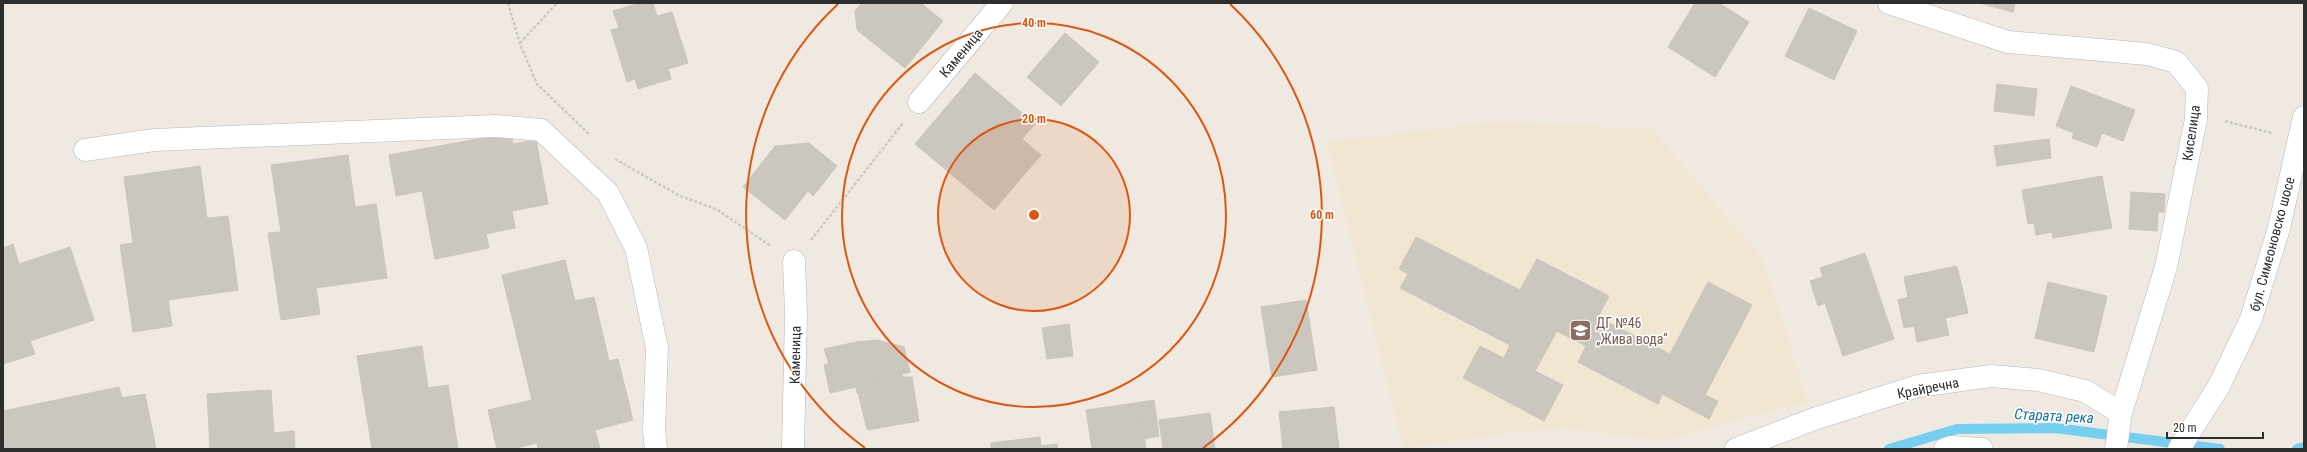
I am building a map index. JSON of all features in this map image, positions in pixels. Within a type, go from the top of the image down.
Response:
[{"type":"street","name":"Каменица","points":[[919,102],[1002,3]]},
{"type":"street","name":"Киселица","points":[[1889,3],[2008,42],[2155,56],[2176,62],[2197,88],[2196,119],[2166,267],[2121,412],[2116,449]]},
{"type":"street","name":"бул. Симеоновско шосе","points":[[2179,449],[2219,386],[2251,319],[2279,228],[2304,117]]},
{"type":"street","points":[[85,150],[154,140],[496,126],[541,130],[608,193],[636,248],[657,348],[654,430],[656,449]]},
{"type":"street","name":"Каменица","points":[[793,449],[796,313],[794,261]]},
{"type":"street","name":"Крайречна","points":[[1736,449],[1814,419],[1918,386],[1991,376],[2038,380],[2085,391],[2121,412]]},
{"type":"street","points":[[1945,449],[1951,447],[1982,449]]},
{"type":"path","points":[[508,3],[520,44],[538,84],[593,138]]},
{"type":"path","points":[[520,44],[557,3]]},
{"type":"path","points":[[610,154],[616,160],[680,196],[716,209],[794,261],[919,102]]},
{"type":"path","points":[[2224,116],[2225,122],[2278,135]]},
{"type":"shaded area","name":"ДГ №46 „Жива вода“","points":[[1493,122],[1652,129],[1763,259],[1808,402],[1662,440],[1565,428],[1499,434],[1403,448],[1327,142]]},
{"type":"building","points":[[640,3],[653,3],[657,16],[672,12],[688,63],[668,69],[671,79],[638,89],[635,79],[627,82],[611,30],[619,28],[613,11]]},
{"type":"building","points":[[862,3],[921,3],[943,21],[905,68],[857,30],[855,11]]},
{"type":"building","points":[[1695,3],[1719,3],[1749,22],[1715,77],[1668,47]]},
{"type":"building","points":[[1979,3],[2015,3],[2013,12]]},
{"type":"building","points":[[1809,8],[1857,31],[1834,80],[1785,56]]},
{"type":"building","points":[[1065,33],[1099,62],[1061,106],[1027,77]]},
{"type":"building","points":[[975,73],[1035,124],[1022,139],[1041,155],[994,210],[915,144]]},
{"type":"building","points":[[1997,84],[2037,89],[2034,116],[1994,111]]},
{"type":"building","points":[[2071,86],[2135,110],[2123,141],[2102,133],[2097,147],[2072,138],[2074,133],[2056,126]]},
{"type":"building","points":[[511,133],[513,144],[536,140],[548,204],[512,211],[515,228],[486,234],[489,248],[435,259],[422,191],[396,196],[389,155]]},
{"type":"building","points":[[2049,139],[2051,158],[1997,166],[1994,146]]},
{"type":"building","points":[[809,143],[837,166],[813,196],[808,191],[785,220],[743,187],[775,146]]},
{"type":"building","points":[[348,155],[355,207],[376,204],[387,278],[316,288],[320,314],[281,320],[268,233],[281,232],[271,165]]},
{"type":"building","points":[[200,166],[207,218],[228,216],[238,290],[168,300],[172,326],[133,332],[120,245],[133,243],[124,177]]},
{"type":"building","points":[[2102,176],[2112,228],[2053,238],[2052,232],[2036,235],[2034,223],[2028,224],[2022,190]]},
{"type":"building","points":[[2131,192],[2165,194],[2164,212],[2158,212],[2157,231],[2129,229]]},
{"type":"building","points":[[1416,237],[1520,290],[1537,259],[1609,296],[1598,317],[1670,354],[1708,282],[1752,305],[1705,395],[1718,401],[1709,419],[1662,394],[1658,404],[1578,362],[1586,346],[1557,331],[1535,371],[1563,385],[1544,421],[1463,378],[1480,346],[1504,358],[1510,345],[1400,288],[1408,274],[1399,269]]},
{"type":"building","points":[[13,244],[19,264],[70,247],[94,320],[30,341],[35,354],[3,364],[3,248]]},
{"type":"building","points":[[1865,253],[1894,339],[1843,356],[1825,303],[1818,306],[1810,281],[1823,277],[1820,268]]},
{"type":"building","points":[[565,260],[575,301],[594,297],[609,361],[618,359],[633,420],[595,430],[600,449],[538,449],[537,443],[511,449],[497,449],[488,410],[532,400],[502,275]]},
{"type":"building","points":[[1957,266],[1968,313],[1945,318],[1949,335],[1917,342],[1914,326],[1904,328],[1898,300],[1908,297],[1904,277]]},
{"type":"building","points":[[2048,282],[2107,296],[2094,352],[2035,338]]},
{"type":"building","points":[[1306,300],[1317,370],[1272,377],[1261,307]]},
{"type":"building","points":[[1069,324],[1073,356],[1047,359],[1042,328]]},
{"type":"building","points":[[877,340],[904,347],[910,372],[902,374],[902,377],[874,383],[875,388],[857,393],[856,387],[830,393],[824,365],[829,364],[824,349],[856,342]]},
{"type":"building","points":[[422,346],[428,388],[448,385],[458,449],[372,449],[357,356]]},
{"type":"building","points":[[902,377],[912,377],[919,421],[867,430],[858,392],[875,388],[874,383]]},
{"type":"building","points":[[119,387],[122,398],[145,394],[156,449],[32,449],[31,447],[5,449],[3,437],[3,411]]},
{"type":"building","points":[[271,390],[274,433],[294,431],[295,449],[210,449],[207,394]]},
{"type":"building","points":[[1154,400],[1159,436],[1145,439],[1141,416],[1131,418],[1129,404]]},
{"type":"building","points":[[1129,404],[1131,418],[1141,416],[1146,449],[1092,449],[1086,410]]},
{"type":"building","points":[[1334,407],[1339,449],[1283,449],[1279,412]]},
{"type":"building","points":[[1210,413],[1215,449],[1163,449],[1159,420]]},
{"type":"building","points":[[1040,437],[1041,446],[1057,444],[1058,449],[991,449],[991,443]]},
{"type":"waterway","name":"Старата река","points":[[1889,449],[1957,429],[2055,428],[2220,449]]},
{"type":"waterway","name":"Старата река","points":[[2297,449],[2304,447]]},
{"type":"place","name":"ДГ №46 „Жива вода“","points":[[1580,331]]}]
